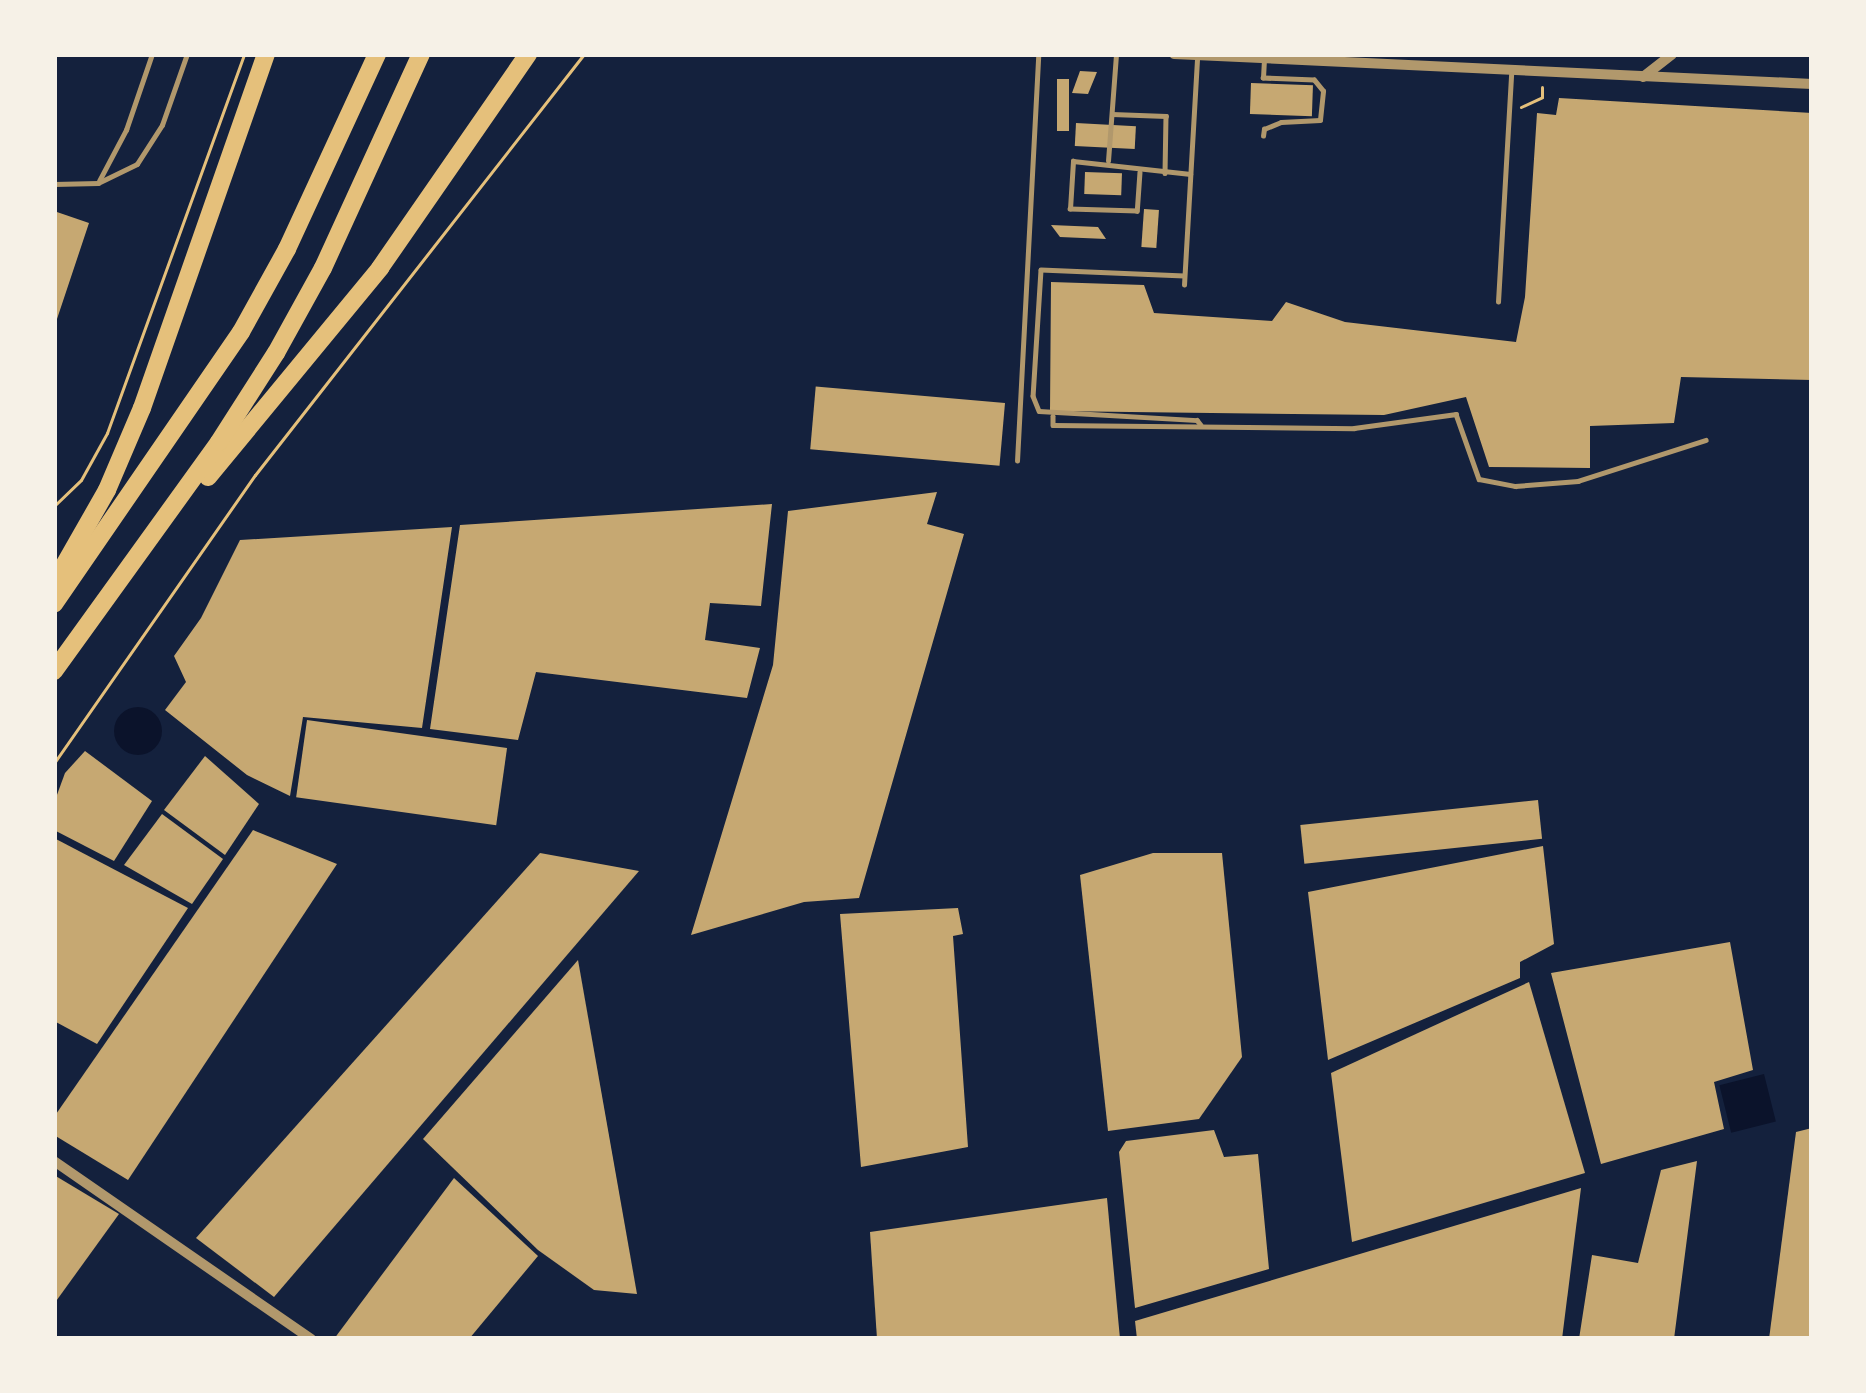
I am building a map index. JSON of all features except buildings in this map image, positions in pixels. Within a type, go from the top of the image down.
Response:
[{"type":"highway","points":[[54,583],[107,490],[142,408],[266,54]]},
{"type":"highway","points":[[54,604],[241,332],[296,230],[377,54]]},
{"type":"highway","points":[[121,582],[285,336],[380,149],[421,54]]},
{"type":"highway","points":[[54,671],[121,582],[380,268],[528,54]]},
{"type":"street","points":[[1174,54],[1812,84]]},
{"type":"street","points":[[1643,77],[1672,54]]},
{"type":"street","points":[[54,1160],[311,1339]]},
{"type":"lane","points":[[98,183],[126,130],[152,54]]},
{"type":"lane","points":[[54,184],[98,183],[136,164],[150,147],[187,54]]},
{"type":"lane","points":[[1108,161],[1116,54]]},
{"type":"lane","points":[[1017,461],[1041,56]]},
{"type":"lane","points":[[1184,286],[1197,57]]},
{"type":"lane","points":[[1263,136],[1264,129],[1281,122],[1321,120],[1323,91],[1314,80],[1263,78],[1264,59]]},
{"type":"lane","points":[[1498,302],[1511,71]]},
{"type":"lane","points":[[1112,114],[1166,116],[1165,173]]},
{"type":"lane","points":[[1140,172],[1137,211],[1070,209],[1073,161],[1108,161],[1140,172],[1190,174]]},
{"type":"lane","points":[[1184,277],[1041,270],[1033,396],[1039,411],[1197,420],[1201,425]]},
{"type":"lane","points":[[1054,416],[1053,425],[1354,428],[1456,414],[1479,478],[1515,486],[1577,481],[1706,440]]},
{"type":"path","points":[[54,506],[81,480],[106,433],[244,54]]},
{"type":"path","points":[[54,763],[255,475],[584,54]]},
{"type":"path","points":[[1509,112],[1542,97],[1542,73]]},
{"type":"water","points":[[138,707],[155,714],[162,731],[155,748],[138,755],[121,748],[114,731],[121,714]]},
{"type":"water","points":[[1764,1074],[1776,1122],[1731,1133],[1719,1085]]}]
